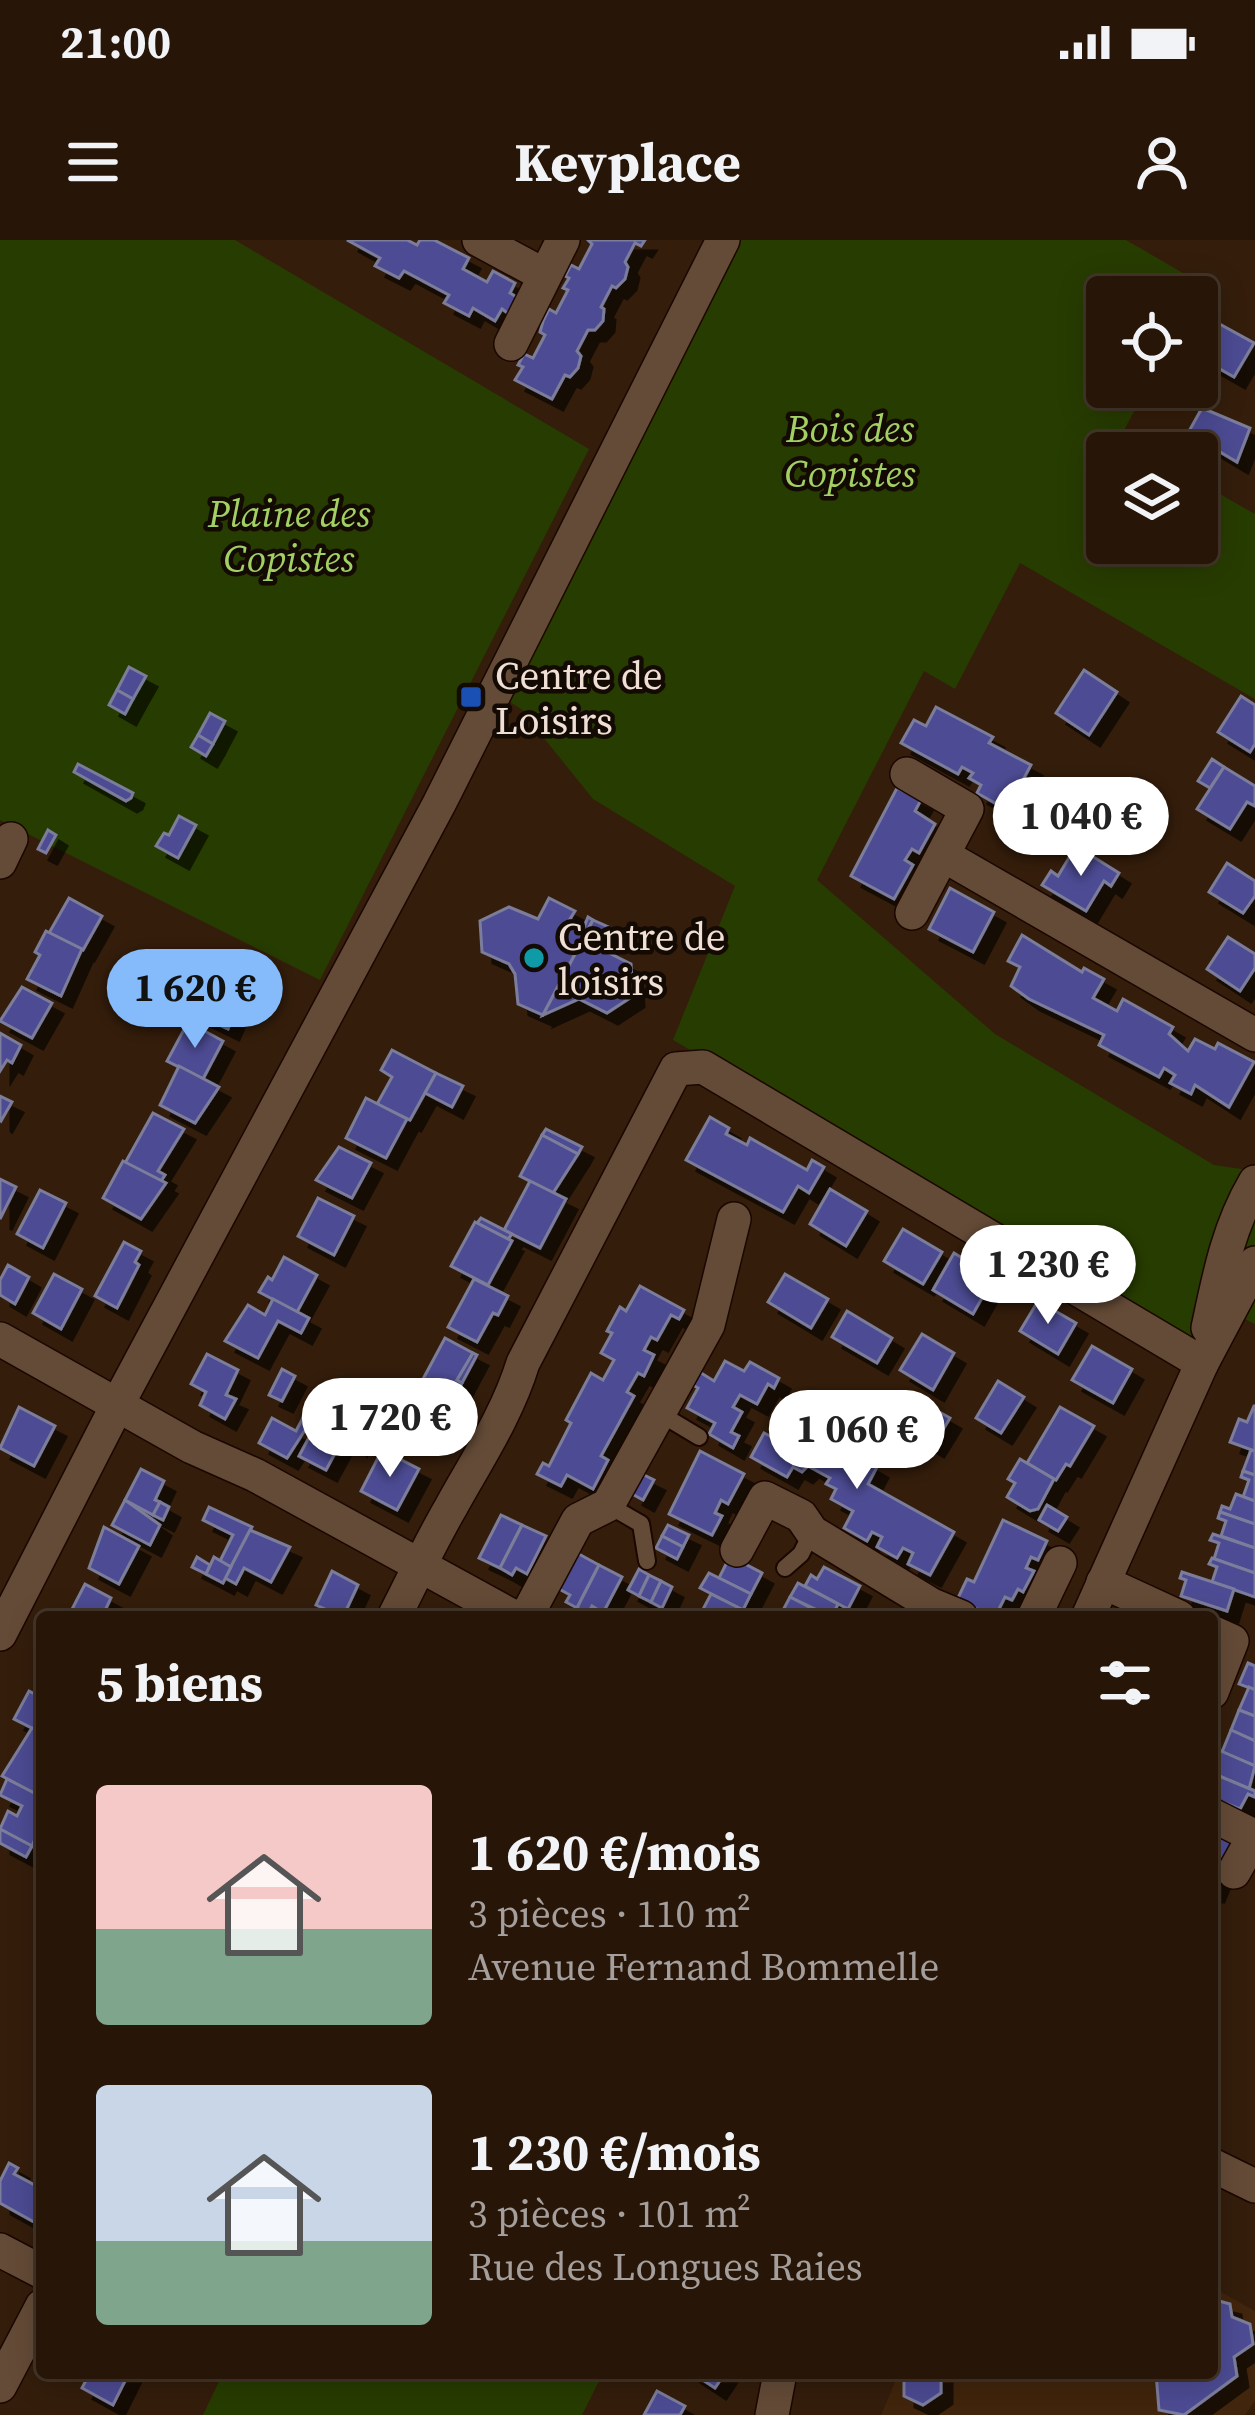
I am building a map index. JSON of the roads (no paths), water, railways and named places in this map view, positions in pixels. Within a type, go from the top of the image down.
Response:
[{"type":"street","points":[[479,240],[544,275]]},
{"type":"street","points":[[512,344],[563,240]]},
{"type":"street","points":[[0,1634],[440,804],[723,240]]},
{"type":"street","points":[[907,774],[967,809],[912,914]]},
{"type":"street","points":[[943,855],[1255,1035]]},
{"type":"street","points":[[397,1611],[470,1479],[514,1392],[523,1363],[676,1069],[704,1067],[1202,1363]]},
{"type":"street","points":[[1202,1363],[1222,1257],[1255,1182]]},
{"type":"street","points":[[529,1611],[578,1520],[608,1505],[709,1325],[734,1220]]},
{"type":"street","points":[[1091,1611],[1202,1363],[1255,1263]]},
{"type":"street","points":[[0,1340],[504,1611]]},
{"type":"street","points":[[737,1550],[765,1498],[801,1516],[812,1532],[914,1607]]},
{"type":"street","points":[[1037,1611],[1060,1563]]},
{"type":"street","points":[[1103,1582],[1166,1611]]},
{"type":"street","points":[[1218,1675],[1233,1633]]},
{"type":"street","points":[[1218,1818],[1254,1835],[1234,1872]]},
{"type":"street","points":[[1218,2168],[1255,2186]]},
{"type":"street","points":[[0,2250],[36,2269]]},
{"type":"street","points":[[0,2386],[36,2317]]},
{"type":"street","points":[[772,2415],[779,2379]]},
{"type":"lane","points":[[659,1413],[699,1437]]},
{"type":"lane","points":[[608,1505],[641,1524],[647,1561]]},
{"type":"lane","points":[[784,1568],[802,1554],[812,1532]]},
{"type":"place","name":"Centre de Loisirs","points":[[471,697]]},
{"type":"place","name":"Centre de loisirs","points":[[534,958]]},
{"type":"park label","name":"Bois des Copistes","points":[[850,450]]},
{"type":"park label","name":"Plaine des Copistes","points":[[289,536]]}]
